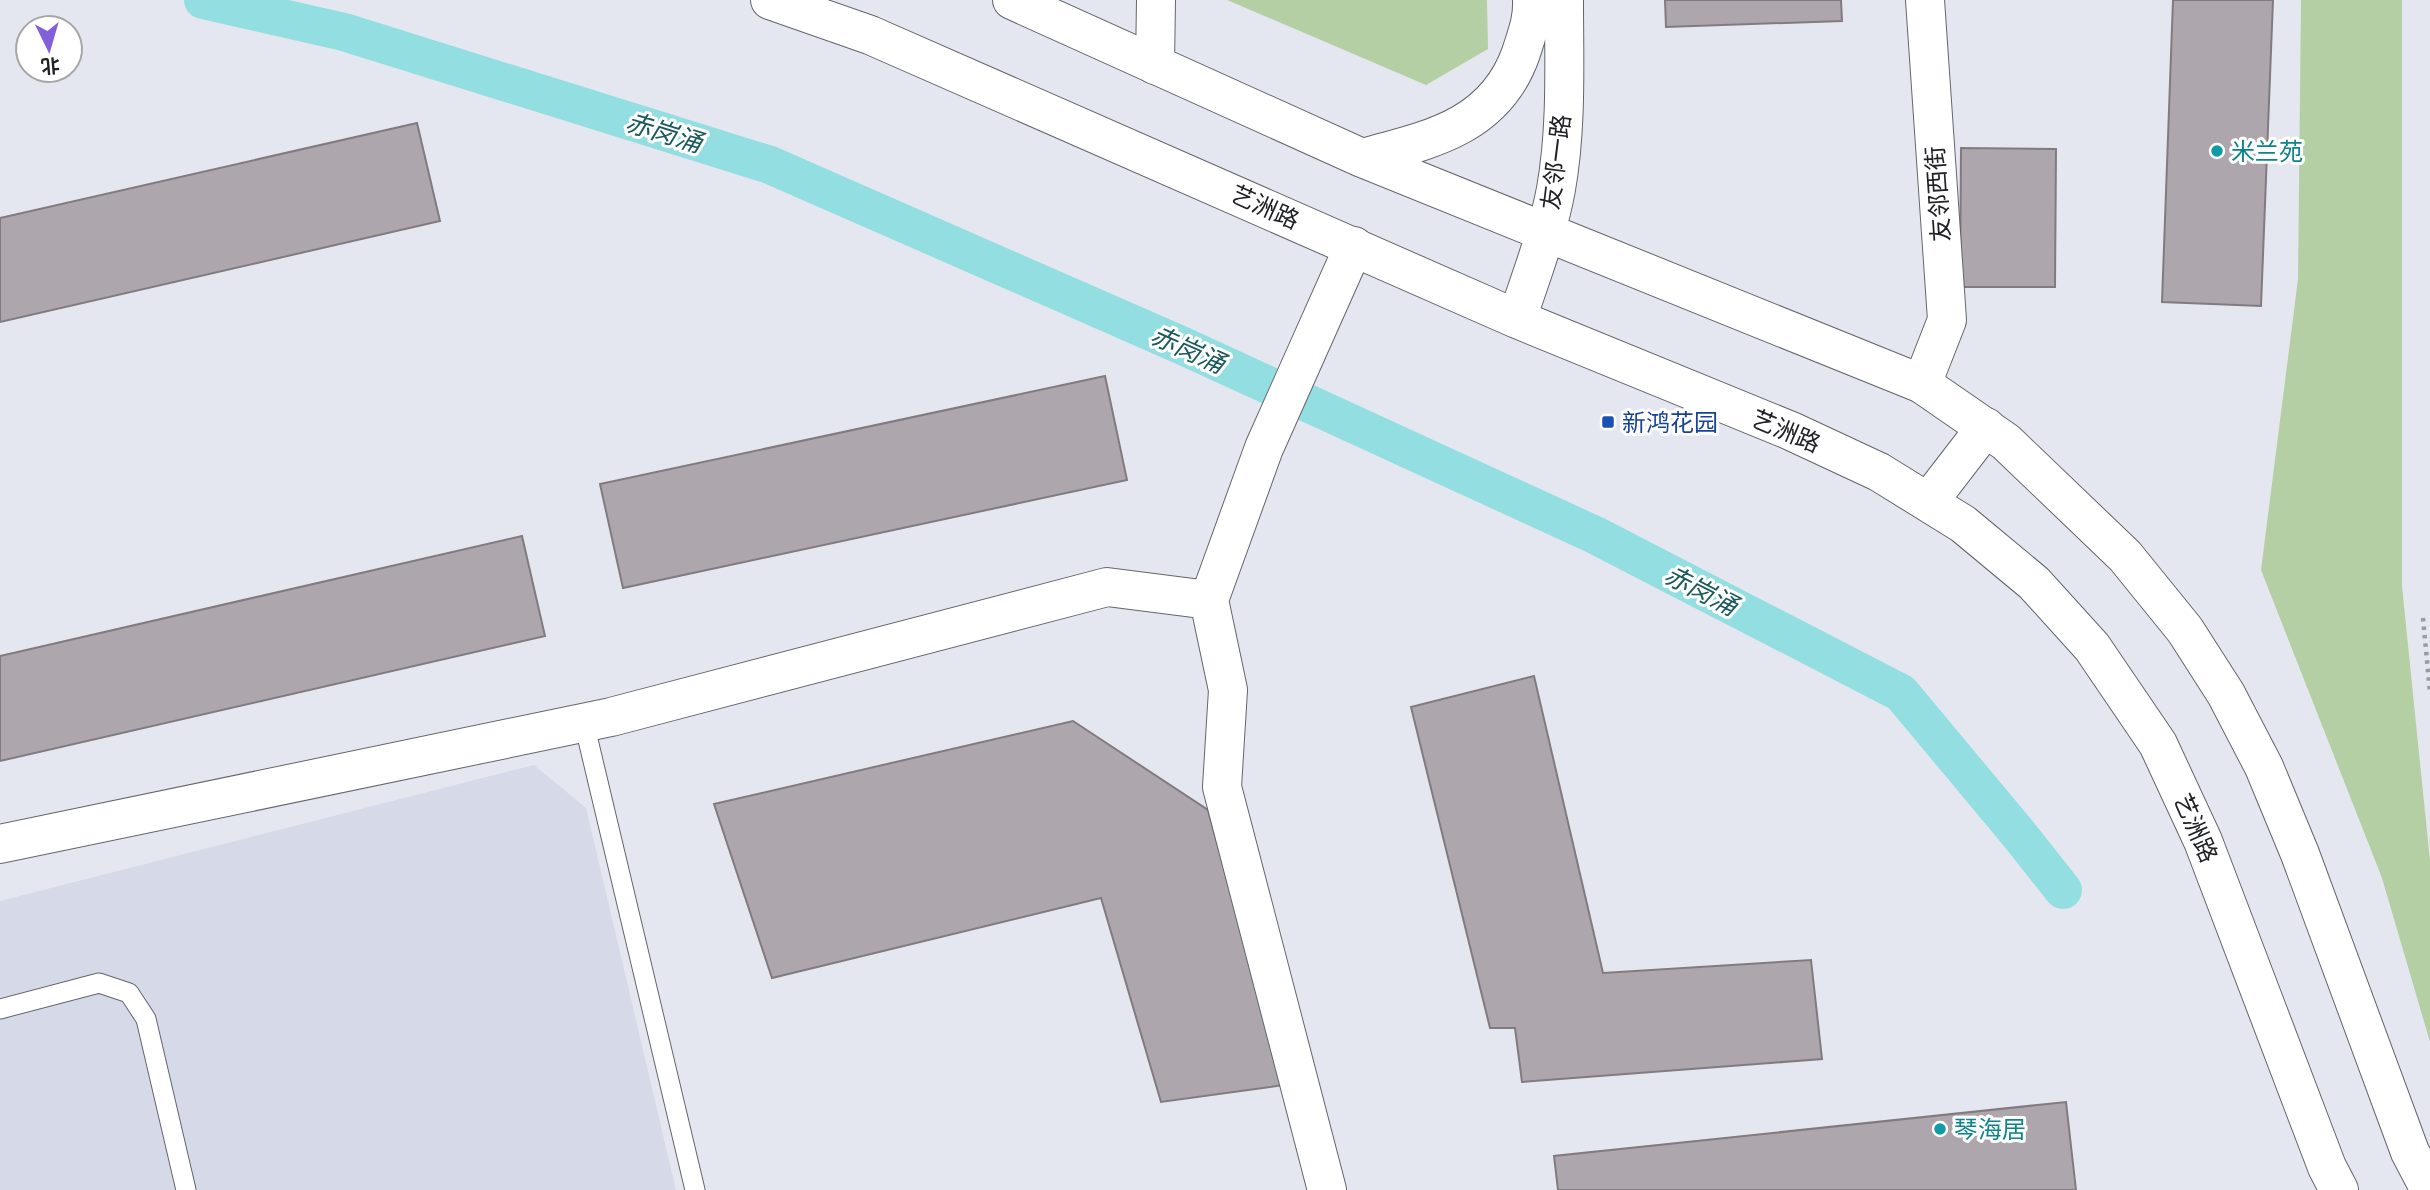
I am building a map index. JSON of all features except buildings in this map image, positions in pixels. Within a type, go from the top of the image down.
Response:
[{"type":"main road","name":"艺洲路","points":[[770,0],[870,35],[1517,318],[1791,431],[1879,472],[1963,524],[2034,583],[2092,647],[2158,744],[2203,841],[2322,1154],[2339,1190]]},
{"type":"main road","points":[[1012,0],[1362,158],[1922,384],[1986,427],[2042,475],[2125,556],[2185,630],[2225,694],[2269,779],[2300,854],[2410,1152],[2430,1189]]},
{"type":"main road","points":[[1155,65],[1156,0]]},
{"type":"main road","points":[[1362,158],[1450,131],[1489,107],[1513,75],[1533,18],[1532,0]]},
{"type":"main road","name":"友邻一路","points":[[1517,318],[1546,233],[1556,189],[1561,143],[1564,0]]},
{"type":"main road","name":"友邻西街","points":[[1922,384],[1947,320],[1925,0]]},
{"type":"main road","points":[[1327,1190],[1222,787],[1228,690],[1209,600],[1276,419],[1354,246]]},
{"type":"main road","points":[[1929,501],[1986,427]]},
{"type":"main road","points":[[0,844],[584,723],[1107,587],[1209,600]]},
{"type":"lane","points":[[584,723],[695,1190]]},
{"type":"lane","points":[[0,1009],[99,983],[128,993],[146,1019],[186,1190]]},
{"type":"path","points":[[2423,618],[2430,693]]},
{"type":"shaded area","points":[[534,765],[586,808],[676,1190],[0,1190],[0,901]]},
{"type":"green space","points":[[1227,0],[1487,0],[1488,49],[1426,85]]},
{"type":"green space","points":[[2301,0],[2402,0],[2402,586],[2430,861],[2430,1042],[2382,878],[2261,570],[2298,279]]},
{"type":"waterway","name":"赤岗涌","points":[[203,0],[344,32],[770,165],[1183,346],[1595,535],[1901,693],[2063,890]]},
{"type":"place","name":"米兰苑","points":[[2217,151]]},
{"type":"place","name":"新鸿花园","points":[[1608,422]]},
{"type":"place","name":"琴海居","points":[[1940,1129]]}]
